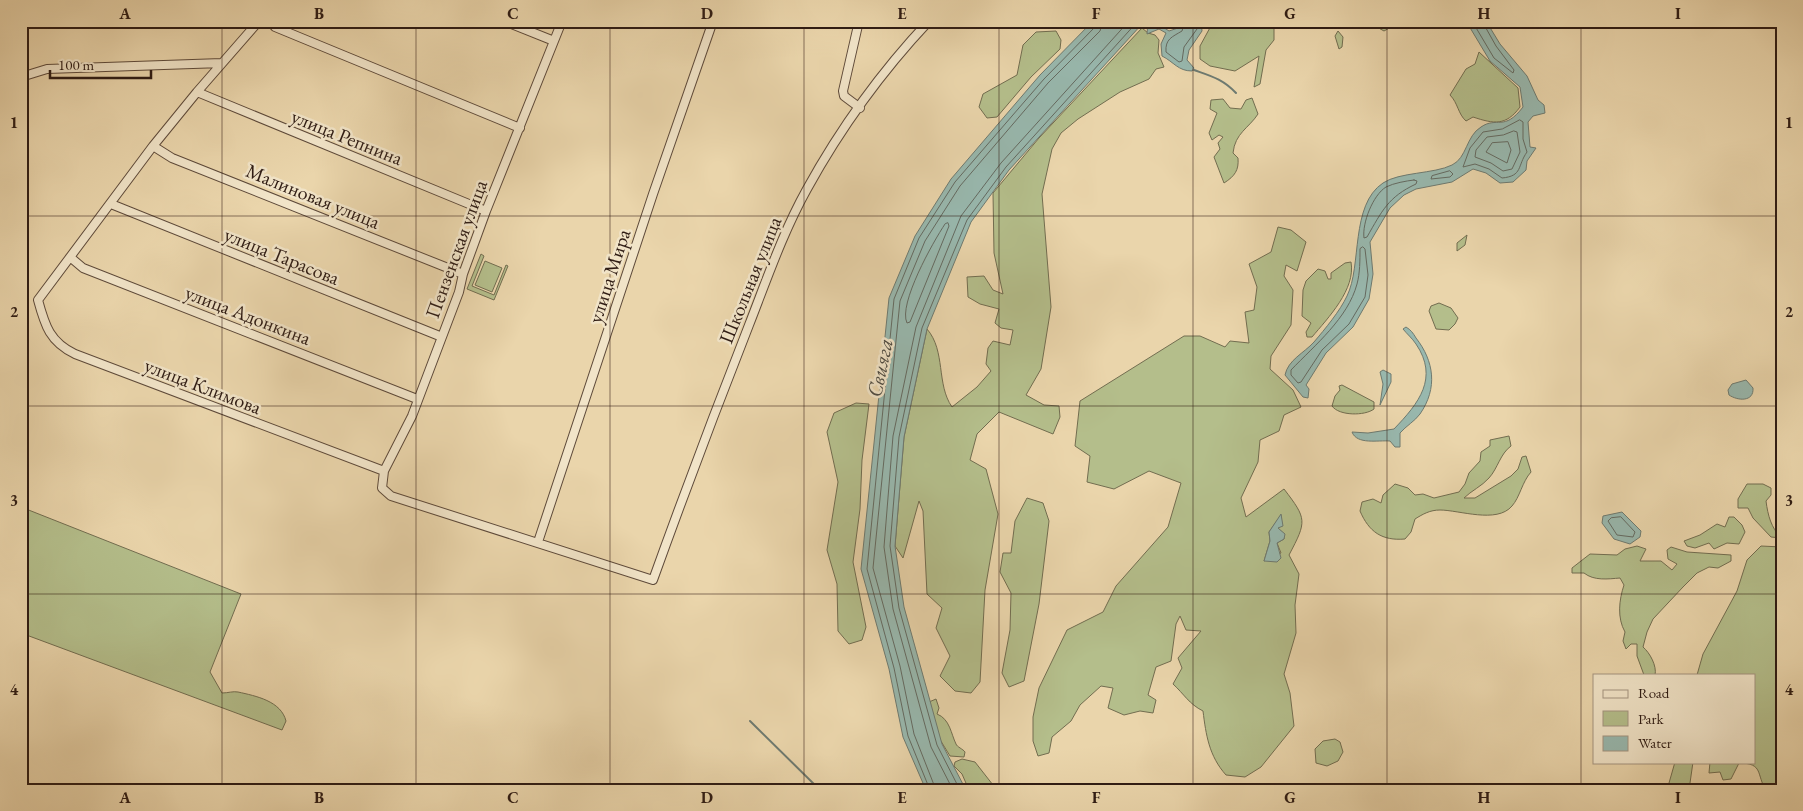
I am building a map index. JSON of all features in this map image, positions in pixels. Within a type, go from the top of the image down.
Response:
[{"type":"street","points":[[70,256],[196,92],[259,21]]},
{"type":"street","points":[[270,21],[274,27],[520,128]]},
{"type":"street","points":[[504,21],[554,41]]},
{"type":"street","name":"Пензенская улица","points":[[538,542],[391,496],[382,488],[384,471],[418,399],[459,292],[463,274],[486,211],[562,21]]},
{"type":"street","name":"улица Мира","points":[[538,542],[650,202],[713,21]]},
{"type":"street","points":[[859,21],[843,91],[844,96],[860,108]]},
{"type":"street","name":"Школьная улица","points":[[538,542],[653,580],[705,436],[787,230],[819,168],[838,137],[909,42],[929,21]]},
{"type":"street","points":[[21,77],[47,69],[222,63]]},
{"type":"street","name":"улица Репнина","points":[[196,92],[486,211]]},
{"type":"street","name":"Малиновая улица","points":[[154,146],[172,158],[463,274]]},
{"type":"street","name":"улица Тарасова","points":[[111,204],[442,337]]},
{"type":"street","name":"улица Климова","points":[[70,256],[38,300],[42,315],[59,346],[384,471]]},
{"type":"street","name":"улица Адонкина","points":[[70,256],[83,268],[418,399]]},
{"type":"green space","points":[[1211,21],[1282,21],[1274,28],[1274,40],[1266,50],[1260,84],[1254,87],[1259,56],[1235,71],[1210,66],[1200,59],[1200,46],[1212,24]]},
{"type":"green space","points":[[1366,21],[1402,21],[1384,31]]},
{"type":"green space","points":[[1142,28],[1148,33],[1155,35],[1159,40],[1158,53],[1164,67],[1156,69],[1149,79],[1120,92],[1078,119],[1061,133],[1052,149],[1042,194],[1051,307],[1041,369],[1026,395],[1044,405],[1059,406],[1060,417],[1053,434],[999,412],[977,434],[970,460],[986,469],[998,514],[985,590],[980,682],[971,693],[955,691],[940,676],[950,656],[936,628],[942,608],[927,594],[923,511],[919,501],[903,558],[895,546],[904,437],[927,329],[937,347],[944,388],[952,407],[977,387],[991,371],[986,364],[988,348],[993,341],[1010,345],[1013,330],[1001,328],[995,323],[999,309],[980,304],[968,297],[967,277],[984,276],[993,290],[1003,294],[994,253],[993,193],[1039,138]]},
{"type":"green space","points":[[1056,31],[1061,40],[1060,49],[1031,77],[997,117],[987,118],[979,107],[983,94],[1017,75],[1023,45],[1036,32]]},
{"type":"green space","points":[[1338,31],[1343,37],[1342,47],[1339,49],[1335,36]]},
{"type":"green space","points":[[1479,52],[1518,88],[1520,107],[1510,118],[1493,122],[1473,117],[1466,121],[1450,95],[1466,69],[1475,64]]},
{"type":"green space","points":[[1252,98],[1258,114],[1236,140],[1233,153],[1238,158],[1238,166],[1234,175],[1224,183],[1214,157],[1220,149],[1218,143],[1223,137],[1219,135],[1212,140],[1209,133],[1217,113],[1210,109],[1211,100],[1223,99],[1230,108],[1241,109],[1246,100]]},
{"type":"green space","points":[[1278,227],[1291,230],[1306,242],[1297,271],[1286,265],[1284,276],[1293,290],[1291,325],[1271,356],[1270,369],[1293,390],[1301,407],[1284,415],[1279,431],[1260,440],[1258,462],[1241,498],[1246,517],[1284,489],[1297,507],[1302,520],[1299,535],[1289,555],[1299,574],[1295,605],[1296,633],[1284,674],[1290,693],[1294,726],[1261,767],[1245,777],[1226,775],[1212,753],[1207,737],[1203,711],[1190,702],[1173,684],[1182,668],[1178,658],[1201,631],[1186,630],[1180,616],[1176,624],[1171,661],[1156,667],[1148,695],[1156,700],[1153,713],[1140,711],[1124,715],[1108,708],[1113,688],[1101,686],[1080,705],[1071,721],[1052,737],[1049,753],[1038,756],[1033,741],[1033,717],[1039,688],[1067,630],[1103,612],[1116,586],[1168,527],[1181,483],[1149,471],[1114,489],[1087,482],[1090,456],[1075,446],[1080,401],[1184,336],[1200,336],[1225,347],[1230,341],[1249,343],[1245,312],[1254,310],[1257,287],[1249,264],[1271,252]],"holes":[[[1281,515],[1281,526],[1278,528],[1284,534],[1284,539],[1277,543],[1281,553],[1264,561],[1270,541],[1269,532]]]},
{"type":"green space","points":[[1467,235],[1465,245],[1457,251],[1457,243]]},
{"type":"green space","points":[[481,254],[484,256],[472,286],[494,295],[506,265],[508,266],[494,300],[467,289]]},
{"type":"green space","points":[[485,261],[502,268],[492,292],[475,285]]},
{"type":"green space","points":[[1351,262],[1351,272],[1345,293],[1326,321],[1312,337],[1307,337],[1306,332],[1311,323],[1302,316],[1303,290],[1306,281],[1318,269],[1325,271],[1328,279],[1331,279],[1331,273],[1345,263]]},
{"type":"green space","points":[[1439,303],[1451,308],[1458,318],[1449,330],[1436,329],[1429,311],[1431,306]]},
{"type":"green space","points":[[1342,385],[1374,402],[1374,409],[1365,413],[1352,414],[1335,409],[1332,406],[1335,396],[1340,390],[1339,386]]},
{"type":"green space","points":[[856,403],[869,404],[862,460],[860,509],[853,562],[866,627],[862,640],[849,644],[838,631],[837,584],[827,550],[838,482],[827,432],[834,413]]},
{"type":"green space","points":[[1509,436],[1511,446],[1504,453],[1492,474],[1483,484],[1464,498],[1475,498],[1511,476],[1518,469],[1522,457],[1526,456],[1531,472],[1525,480],[1515,502],[1505,511],[1488,515],[1440,510],[1430,512],[1415,519],[1411,532],[1405,539],[1397,539],[1377,534],[1368,525],[1360,511],[1362,502],[1373,499],[1381,503],[1383,495],[1395,484],[1408,488],[1415,495],[1423,494],[1434,498],[1459,492],[1465,484],[1469,473],[1480,461],[1481,452],[1490,446],[1490,440]]},
{"type":"green space","points":[[1747,484],[1763,484],[1771,488],[1771,495],[1766,501],[1768,512],[1772,525],[1781,538],[1771,537],[1753,518],[1748,508],[1738,508],[1738,499]]},
{"type":"green space","points":[[1027,498],[1043,503],[1049,521],[1039,604],[1024,681],[1009,687],[1002,673],[1010,630],[1011,593],[1000,572],[1003,553],[1011,553],[1015,521]]},
{"type":"green space","points":[[21,507],[241,594],[210,672],[222,693],[238,692],[267,700],[273,704],[283,714],[286,721],[282,730],[21,633]]},
{"type":"green space","points":[[1729,517],[1734,517],[1742,525],[1745,532],[1739,544],[1727,543],[1714,549],[1709,543],[1695,548],[1687,546],[1684,541],[1700,535],[1717,524],[1725,527]]},
{"type":"green space","points":[[1637,546],[1646,549],[1640,561],[1661,561],[1672,570],[1677,564],[1668,559],[1667,550],[1671,547],[1687,552],[1731,555],[1731,561],[1718,568],[1709,567],[1697,573],[1653,619],[1643,647],[1652,660],[1655,674],[1644,674],[1637,656],[1637,644],[1631,644],[1626,649],[1623,641],[1625,632],[1622,627],[1620,609],[1624,585],[1620,578],[1601,579],[1584,573],[1572,573],[1572,568],[1590,554],[1617,555],[1625,549]]},
{"type":"green space","points":[[1761,546],[1782,547],[1782,790],[1766,790],[1756,768],[1747,764],[1756,764],[1756,674],[1697,674],[1703,654],[1737,591],[1747,560]]},
{"type":"green space","points":[[936,699],[939,708],[937,714],[945,719],[957,745],[965,752],[964,757],[950,756],[936,733],[929,702]]},
{"type":"green space","points":[[1335,739],[1340,742],[1343,752],[1338,761],[1327,766],[1316,763],[1315,749],[1323,741]]},
{"type":"green space","points":[[962,759],[975,762],[993,785],[993,790],[969,790],[962,774],[954,766],[955,762]]},
{"type":"green space","points":[[1674,764],[1693,764],[1689,790],[1667,790]]},
{"type":"green space","points":[[1710,764],[1738,764],[1731,779],[1723,780],[1720,772],[1709,773]]},
{"type":"water","points":[[1093,21],[1148,21],[1142,24],[1009,170],[971,222],[927,329],[904,437],[895,546],[904,607],[942,744],[966,790],[926,790],[903,737],[889,669],[861,569],[889,298],[915,236],[951,179],[1040,75]]},
{"type":"water","points":[[1148,21],[1154,21],[1169,31],[1178,28],[1181,21],[1201,21],[1202,31],[1189,50],[1187,60],[1194,68],[1192,71],[1180,68],[1162,56],[1161,44],[1166,33],[1159,29],[1147,34]]},
{"type":"water","points":[[1466,21],[1486,21],[1500,44],[1527,76],[1538,100],[1544,105],[1545,113],[1533,116],[1528,122],[1530,147],[1536,148],[1527,161],[1526,170],[1513,182],[1500,183],[1486,173],[1473,169],[1452,182],[1416,189],[1404,195],[1390,208],[1370,242],[1373,274],[1369,299],[1353,327],[1326,353],[1306,385],[1309,389],[1308,398],[1303,397],[1285,375],[1289,365],[1314,342],[1336,314],[1347,296],[1352,283],[1361,221],[1373,193],[1390,179],[1452,165],[1461,157],[1476,131],[1487,124],[1511,119],[1523,107],[1520,87],[1490,61]]},
{"type":"water","points":[[1406,327],[1412,332],[1422,347],[1430,365],[1431,385],[1426,404],[1418,417],[1400,433],[1400,447],[1395,447],[1390,441],[1358,439],[1352,432],[1368,433],[1394,429],[1411,410],[1423,389],[1426,379],[1426,368],[1423,356],[1403,329]]},
{"type":"water","points":[[1383,370],[1391,374],[1391,382],[1380,405],[1383,384],[1380,372]]},
{"type":"water","points":[[1746,380],[1753,388],[1751,396],[1741,399],[1729,395],[1728,390],[1732,384]]},
{"type":"water","points":[[1622,512],[1641,531],[1640,537],[1630,544],[1614,539],[1602,523],[1603,516]]},
{"type":"water","points":[[1281,514],[1283,526],[1278,528],[1285,534],[1284,539],[1277,543],[1281,558],[1277,562],[1264,561],[1270,541],[1269,532]]},
{"type":"waterway","points":[[1194,70],[1221,81],[1236,93]]},
{"type":"waterway","points":[[750,721],[820,790]]},
{"type":"water label","name":"Свияга","points":[[880,368]]}]
